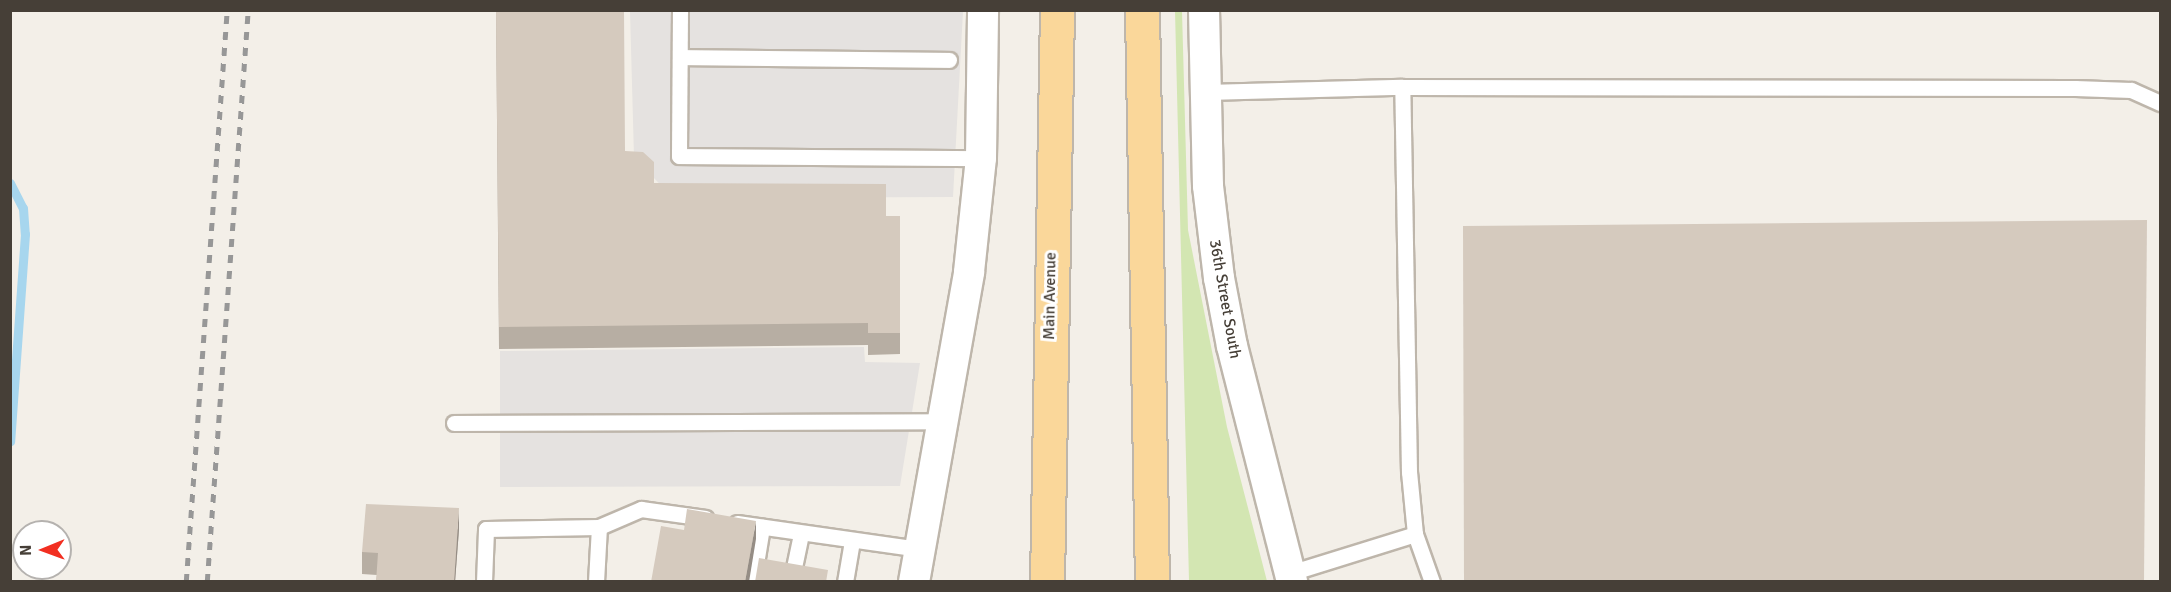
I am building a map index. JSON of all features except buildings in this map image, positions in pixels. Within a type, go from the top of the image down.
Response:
[{"type":"main road","name":"Main Avenue","points":[[1047,582],[1057,10]]},
{"type":"main road","points":[[1142,10],[1152,582]]},
{"type":"street","points":[[915,582],[969,272],[981,158],[983,10]]},
{"type":"street","name":"36th Street South","points":[[1204,10],[1208,186],[1219,278],[1232,346],[1291,577]]},
{"type":"lane","points":[[680,10],[679,156],[981,158]]},
{"type":"lane","points":[[680,57],[950,60]]},
{"type":"lane","points":[[1402,87],[1409,472],[1415,534],[1432,582]]},
{"type":"lane","points":[[1206,92],[1402,87],[2075,88],[2131,90],[2160,104]]},
{"type":"lane","points":[[454,423],[942,421]]},
{"type":"lane","points":[[484,582],[486,529],[599,527],[641,509],[801,534],[920,549]]},
{"type":"lane","points":[[596,582],[599,527]]},
{"type":"lane","points":[[753,582],[762,527]]},
{"type":"lane","points":[[792,577],[801,534]]},
{"type":"lane","points":[[1291,577],[1415,534]]},
{"type":"lane","points":[[844,582],[852,541]]},
{"type":"green space","points":[[1175,11],[1182,11],[1188,230],[1227,427],[1267,581],[1189,581]]},
{"type":"shaded area","points":[[630,11],[963,11],[953,197],[673,198],[634,157]]},
{"type":"shaded area","points":[[864,347],[865,362],[920,363],[900,486],[500,487],[500,351]]},
{"type":"waterway","points":[[10,183],[23,208],[25,234],[10,441]]},
{"type":"railway","points":[[186,582],[227,10]]},
{"type":"railway","points":[[207,582],[248,10]]}]
